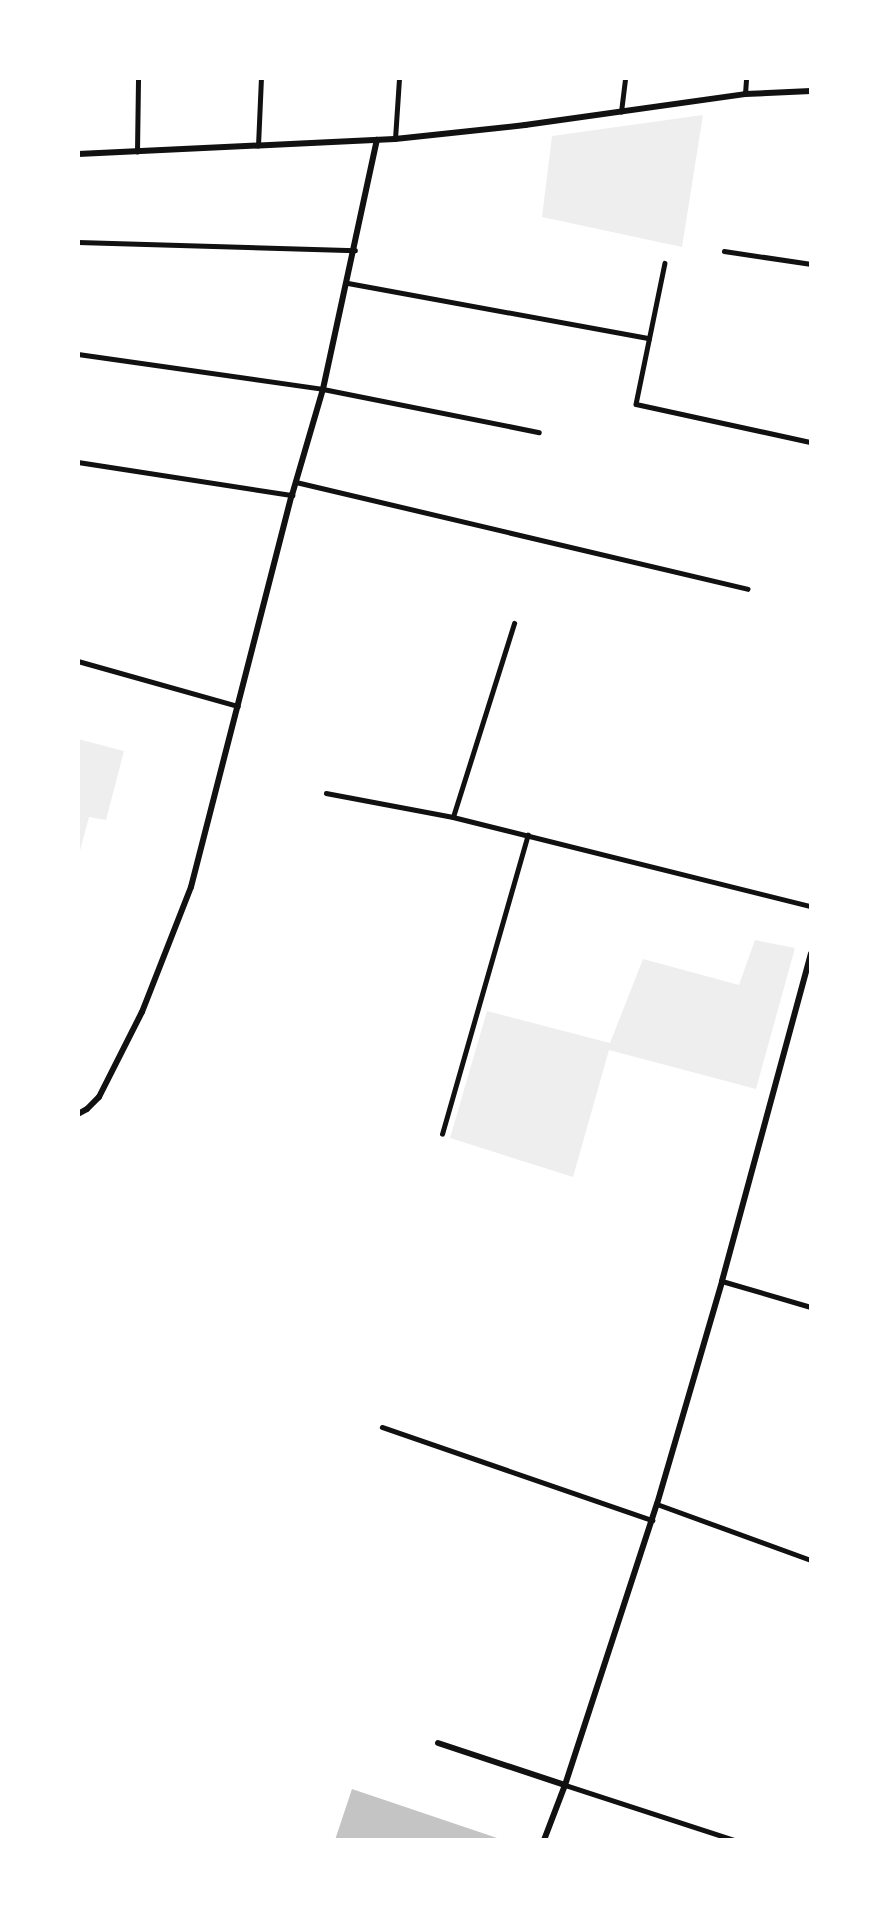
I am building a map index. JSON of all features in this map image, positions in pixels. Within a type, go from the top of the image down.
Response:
[{"type":"street","points":[[78,154],[395,139],[621,112],[745,94],[811,91]]},
{"type":"street","points":[[78,1114],[99,1097],[142,1012],[183,911],[322,388],[348,283],[377,140]]},
{"type":"street","points":[[544,1840],[565,1785],[657,1504],[722,1281],[811,954]]},
{"type":"street","points":[[438,1743],[565,1785]]},
{"type":"lane","points":[[137,152],[138,78]]},
{"type":"lane","points":[[258,146],[261,78]]},
{"type":"lane","points":[[395,139],[399,78]]},
{"type":"lane","points":[[621,112],[625,78]]},
{"type":"lane","points":[[745,94],[746,78]]},
{"type":"lane","points":[[78,242],[355,250]]},
{"type":"lane","points":[[724,251],[811,264]]},
{"type":"lane","points":[[665,263],[636,404],[811,442]]},
{"type":"lane","points":[[348,283],[649,338]]},
{"type":"lane","points":[[78,354],[322,388],[539,432]]},
{"type":"lane","points":[[78,462],[292,495]]},
{"type":"lane","points":[[296,482],[747,589]]},
{"type":"lane","points":[[453,817],[514,623]]},
{"type":"lane","points":[[78,661],[238,706]]},
{"type":"lane","points":[[326,793],[453,817],[811,906]]},
{"type":"lane","points":[[442,1134],[528,835]]},
{"type":"lane","points":[[722,1281],[811,1307]]},
{"type":"lane","points":[[382,1427],[652,1520]]},
{"type":"lane","points":[[657,1504],[811,1560]]},
{"type":"lane","points":[[565,1785],[734,1840]]},
{"type":"shaded area","points":[[703,115],[682,247],[542,217],[552,136]]},
{"type":"shaded area","points":[[78,739],[124,751],[106,820],[89,817],[78,858]]},
{"type":"shaded area","points":[[755,940],[795,948],[756,1089],[609,1050],[573,1177],[450,1138],[487,1011],[610,1043],[643,959],[739,985]]},
{"type":"building","points":[[352,1789],[503,1840],[335,1840]]}]
